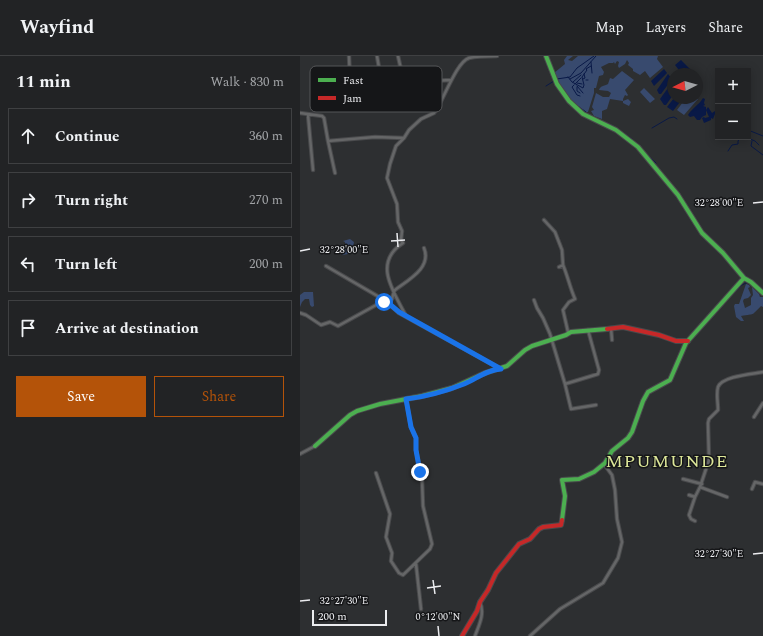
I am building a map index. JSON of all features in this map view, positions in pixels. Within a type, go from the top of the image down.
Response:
[{"type":"street","points":[[349,56],[349,66]]},
{"type":"street","points":[[377,56],[379,66]]},
{"type":"street","points":[[398,56],[400,66]]},
{"type":"street","points":[[442,97],[451,80],[465,60],[468,58],[497,56]]},
{"type":"street","points":[[546,56],[557,84],[569,101],[583,114],[615,130],[638,147],[678,195],[702,232],[723,253],[744,278],[763,293]]},
{"type":"street","points":[[442,81],[451,80]]},
{"type":"street","points":[[406,316],[388,278],[387,263],[389,256],[393,250],[403,243],[401,240],[402,232],[398,222],[397,204],[387,178],[390,164],[398,143],[421,119],[435,112]]},
{"type":"street","points":[[300,113],[322,116],[324,118],[335,173]]},
{"type":"street","points":[[308,115],[313,170]]},
{"type":"street","points":[[328,141],[375,137],[404,138]]},
{"type":"street","points":[[544,220],[555,232],[562,250],[563,266],[568,278],[570,289],[575,299],[569,302],[563,310],[568,332],[571,332]]},
{"type":"street","points":[[300,313],[306,315],[321,325],[330,322],[338,326],[378,304],[392,299],[394,291],[406,284],[418,273],[426,257],[424,248]]},
{"type":"street","points":[[326,266],[386,301],[399,312],[501,369]]},
{"type":"street","points":[[558,267],[563,266]]},
{"type":"street","points":[[462,636],[478,611],[480,602],[498,571],[519,544],[530,539],[539,529],[561,525],[565,495],[562,480],[576,480],[584,478],[592,474],[604,464],[611,452],[630,434],[637,422],[640,407],[648,392],[670,380],[688,341],[744,278]]},
{"type":"street","points":[[534,300],[552,339],[571,409],[596,405]]},
{"type":"street","points":[[300,454],[316,446],[350,415],[357,411],[380,404],[465,384],[485,373],[501,369],[512,363],[532,346],[571,332],[623,327],[659,335],[676,341],[688,341]]},
{"type":"street","points":[[611,328],[612,340]]},
{"type":"street","points":[[565,384],[598,374],[588,330]]},
{"type":"street","points":[[694,521],[689,516],[694,497],[701,486],[708,460],[708,423],[709,419],[718,410],[718,386],[722,382],[731,378],[763,372]]},
{"type":"street","points":[[376,473],[390,514],[386,537],[392,553],[391,560],[394,567],[403,575],[430,549],[432,544],[423,506],[422,479],[416,450],[416,438],[411,427],[406,399]]},
{"type":"street","points":[[754,417],[760,410],[763,403]]},
{"type":"street","points":[[530,636],[560,609],[603,583],[618,558],[622,542],[615,490],[612,475],[604,464]]},
{"type":"street","points":[[683,479],[727,497]]},
{"type":"street","points":[[752,489],[755,482],[763,484]]},
{"type":"street","points":[[688,495],[694,497]]},
{"type":"street","points":[[416,563],[420,609]]},
{"type":"street","points":[[475,636],[482,617],[483,608],[480,602]]},
{"type":"shaded area","points":[[567,56],[573,56],[568,60],[572,61],[578,56],[658,56],[657,59],[663,67],[650,78],[645,71],[640,75],[633,71],[633,69],[628,65],[629,63],[627,60],[625,64],[619,68],[619,62],[617,61],[615,64],[614,62],[609,63],[601,67],[604,72],[603,75],[599,76],[596,88],[594,88],[594,93],[588,112],[586,112],[575,104],[567,95],[554,73],[565,64],[564,60]]},
{"type":"shaded area","points":[[681,60],[689,68],[677,68],[675,65]]},
{"type":"shaded area","points":[[664,69],[667,73],[654,86],[651,81]]},
{"type":"shaded area","points":[[622,71],[634,80],[625,90],[628,95],[625,95],[623,101],[610,99],[607,109],[602,111],[602,119],[594,116],[591,111],[594,110],[592,107],[596,93],[603,97],[609,97],[611,93],[608,91],[599,90],[601,87],[608,84],[610,78],[613,79]]},
{"type":"shaded area","points":[[667,75],[667,86],[661,94],[659,94],[657,90]]},
{"type":"shaded area","points":[[644,88],[655,99],[650,103],[640,92]]},
{"type":"shaded area","points":[[667,89],[666,105],[664,105],[660,99]]},
{"type":"shaded area","points":[[703,98],[705,99],[705,105],[703,106],[706,107],[706,115],[700,120],[697,120],[694,116],[690,117],[688,115],[699,104],[703,104]]},
{"type":"shaded area","points":[[628,99],[631,102],[629,106],[623,103],[623,101]]},
{"type":"shaded area","points":[[669,104],[678,104],[673,111],[667,107]]},
{"type":"shaded area","points":[[682,104],[694,104],[684,115],[677,110]]},
{"type":"shaded area","points":[[708,107],[712,113],[715,111],[715,114],[713,119],[711,118],[711,120],[704,123],[702,118],[709,117],[706,110]]},
{"type":"shaded area","points":[[350,239],[354,242],[352,253],[343,255],[341,253],[342,248],[345,247],[345,242],[343,241]]},
{"type":"shaded area","points":[[746,284],[750,287],[748,288],[751,295],[743,301],[745,308],[751,305],[751,298],[753,295],[752,287],[760,297],[763,297],[763,307],[761,306],[752,314],[741,316],[744,321],[741,321],[736,317],[734,306],[735,304],[739,304]]},
{"type":"shaded area","points":[[304,292],[313,292],[314,306],[312,307],[310,305],[309,299],[305,299],[300,307],[300,295]]},
{"type":"waterway","points":[[557,79],[570,77],[577,68],[594,56]]},
{"type":"waterway","points":[[570,79],[581,73],[596,56]]},
{"type":"waterway","points":[[591,62],[592,73]]},
{"type":"waterway","points":[[568,77],[572,82],[583,88],[584,85],[582,77],[587,70],[586,69],[591,66]]},
{"type":"waterway","points":[[583,79],[585,78],[584,74]]},
{"type":"waterway","points":[[573,82],[581,75]]},
{"type":"waterway","points":[[575,84],[581,78]]},
{"type":"waterway","points":[[546,86],[554,81]]},
{"type":"waterway","points":[[577,83],[582,84]]},
{"type":"waterway","points":[[574,85],[572,87],[577,95],[580,96]]},
{"type":"waterway","points":[[577,86],[583,93]]},
{"type":"waterway","points":[[577,87],[577,91],[580,93]]},
{"type":"waterway","points":[[575,104],[586,112]]},
{"type":"waterway","points":[[589,115],[613,126]]},
{"type":"waterway","points":[[652,128],[669,118],[674,117],[677,119]]},
{"type":"waterway","points":[[751,131],[763,136]]},
{"type":"waterway","points":[[623,133],[632,139]]},
{"type":"waterway","points":[[751,139],[759,145]]},
{"type":"waterway","points":[[728,151],[732,145],[738,144],[739,140]]},
{"type":"waterway","points":[[752,141],[751,146],[763,155]]},
{"type":"waterway","points":[[643,150],[656,163]]},
{"type":"waterway","points":[[741,271],[748,278]]},
{"type":"waterway","points":[[733,294],[742,285],[748,282],[763,295]]},
{"type":"traffic: fast","points":[[546,56],[557,84],[569,101],[583,114],[616,130],[638,147],[678,195],[702,233],[723,253],[744,278],[763,293]]},
{"type":"traffic: fast","points":[[562,520],[565,496],[562,480],[579,479],[594,472],[605,463],[612,451],[628,438],[632,432],[643,401],[648,392],[670,380],[686,343],[744,278]]},
{"type":"traffic: fast","points":[[315,446],[350,415],[357,411],[380,404],[422,396],[452,388],[485,373],[507,366],[525,350],[532,346],[571,332],[607,329]]},
{"type":"traffic: jam","points":[[607,329],[623,327],[659,335],[676,341],[688,341]]},
{"type":"traffic: jam","points":[[462,636],[477,611],[480,602],[488,590],[496,573],[519,544],[530,539],[539,529],[543,527],[561,525],[562,520]]},
{"type":"district","name":"MPUMUNDE","points":[[667,461]]},
{"type":"route","points":[[384,302],[386,301],[399,312],[480,359],[501,369],[485,373],[473,378],[465,384],[406,399],[411,427],[416,438],[416,450],[420,472]]}]
